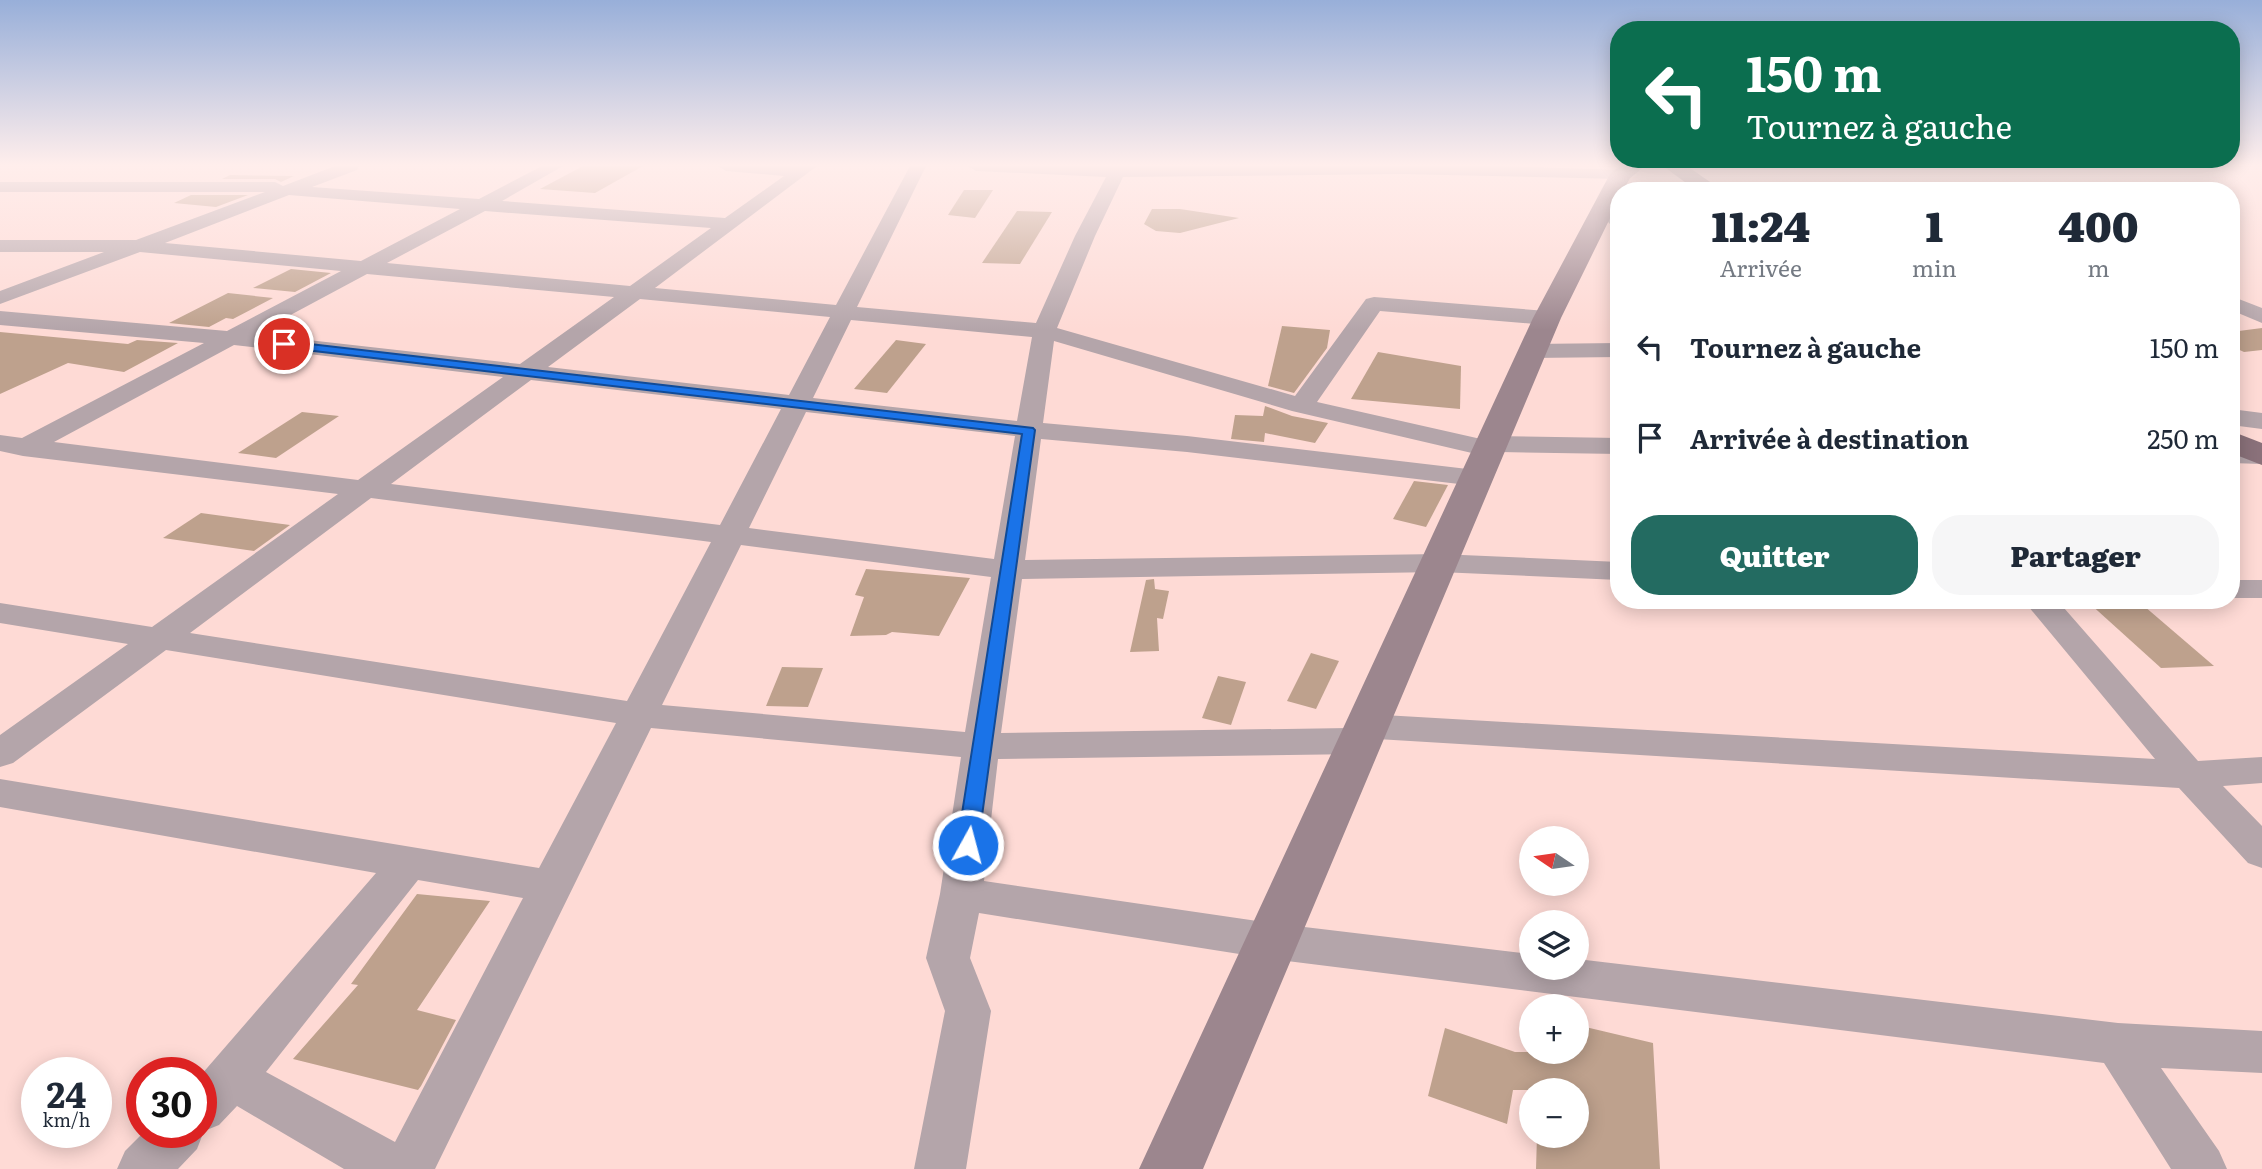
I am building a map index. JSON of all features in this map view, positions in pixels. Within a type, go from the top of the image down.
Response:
[{"type":"main road","points":[[1171,1169],[1540,335],[1604,221]]},
{"type":"main road","points":[[2240,445],[2262,456]]},
{"type":"street","points":[[0,298],[206,221]]},
{"type":"street","points":[[0,460],[13,444],[231,338],[451,221]]},
{"type":"street","points":[[684,221],[729,224]]},
{"type":"street","points":[[0,754],[734,221]]},
{"type":"street","points":[[408,1169],[891,221]]},
{"type":"street","points":[[940,1169],[968,1011],[948,958],[961,894],[1044,331],[1093,221]]},
{"type":"street","points":[[0,246],[138,246],[1044,331],[1485,457]]},
{"type":"street","points":[[1301,406],[1374,304],[1610,347]]},
{"type":"street","points":[[2240,306],[2262,316]]},
{"type":"street","points":[[2240,318],[2262,316]]},
{"type":"street","points":[[0,318],[231,338],[1029,430],[1187,444],[1485,457],[1610,447]]},
{"type":"street","points":[[2240,418],[2262,421]]},
{"type":"street","points":[[13,444],[1007,570],[1439,563],[1610,571]]},
{"type":"street","points":[[2240,455],[2262,456]]},
{"type":"street","points":[[2047,609],[2189,775],[2262,852]]},
{"type":"street","points":[[0,613],[640,715],[981,746],[1363,734],[2189,775],[2262,770]]},
{"type":"street","points":[[0,793],[552,887]]},
{"type":"street","points":[[393,1169],[217,1094],[409,862]]},
{"type":"street","points":[[961,894],[1271,942],[2118,1044],[2262,1052]]},
{"type":"street","points":[[2118,1044],[2201,1169]]},
{"type":"street","points":[[143,1169],[163,1148]]},
{"type":"building","points":[[1011,221],[1047,221],[1020,264],[982,263]]},
{"type":"building","points":[[1146,221],[1229,221],[1180,233],[1156,231],[1144,224]]},
{"type":"building","points":[[291,269],[331,273],[295,292],[253,288]]},
{"type":"building","points":[[228,293],[273,298],[233,319],[226,318],[209,327],[169,323]]},
{"type":"building","points":[[1282,326],[1330,330],[1327,348],[1294,393],[1268,386]]},
{"type":"building","points":[[2262,328],[2262,350],[2240,350],[2240,331]]},
{"type":"building","points":[[0,332],[128,344],[137,340],[178,343],[124,372],[68,363],[0,394]]},
{"type":"building","points":[[896,340],[926,344],[887,393],[854,389]]},
{"type":"building","points":[[1378,352],[1461,366],[1460,409],[1351,399]]},
{"type":"building","points":[[1265,406],[1292,416],[1328,423],[1315,443],[1265,433],[1264,442],[1231,439],[1235,415],[1263,416]]},
{"type":"building","points":[[302,412],[339,416],[276,458],[238,453]]},
{"type":"building","points":[[1414,481],[1448,485],[1426,527],[1393,519]]},
{"type":"building","points":[[201,513],[290,525],[254,551],[163,538]]},
{"type":"building","points":[[866,569],[970,578],[939,636],[892,632],[886,635],[850,636],[864,597],[855,595]]},
{"type":"building","points":[[1154,579],[1155,589],[1169,591],[1163,619],[1157,618],[1159,651],[1130,652],[1146,580]]},
{"type":"building","points":[[2096,609],[2148,609],[2214,666],[2161,668]]},
{"type":"building","points":[[1311,653],[1339,661],[1316,709],[1287,701]]},
{"type":"building","points":[[782,667],[823,668],[808,707],[766,706]]},
{"type":"building","points":[[1218,676],[1246,682],[1231,725],[1202,718]]},
{"type":"building","points":[[417,894],[490,901],[417,1010],[456,1020],[418,1090],[293,1059],[358,985],[351,984]]},
{"type":"building","points":[[1445,1028],[1519,1052],[1519,1064],[1589,1064],[1589,1028],[1653,1043],[1660,1169],[1536,1169],[1537,1148],[1589,1148],[1589,1078],[1519,1078],[1519,1090],[1513,1090],[1507,1124],[1428,1096]]},
{"type":"route","points":[[284,344],[1029,430],[968,845]]}]
